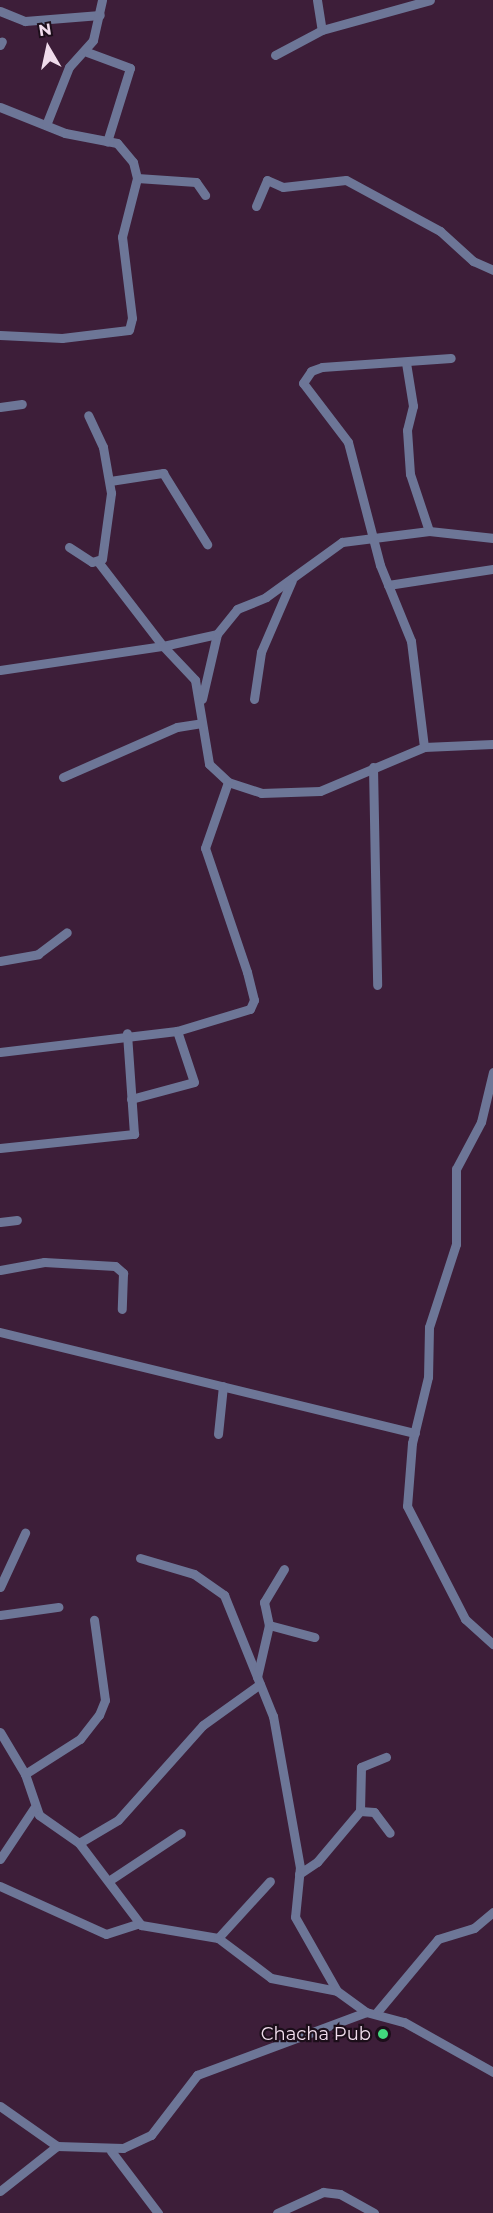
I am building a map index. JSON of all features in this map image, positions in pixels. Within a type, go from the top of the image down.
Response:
[{"type":"street","points":[[46,125],[69,67],[87,52],[100,15],[102,0]]},
{"type":"street","points":[[317,0],[322,30]]},
{"type":"street","points":[[275,55],[322,30],[430,0]]},
{"type":"street","points":[[0,11],[26,21],[100,15]]},
{"type":"street","points":[[87,52],[130,68],[107,142]]},
{"type":"street","points":[[0,107],[46,125],[120,145],[136,178],[122,237],[132,318],[129,330],[52,338],[0,335]]},
{"type":"street","points":[[136,178],[196,182],[204,195]]},
{"type":"street","points":[[256,206],[267,180],[283,187],[346,180],[440,231],[472,261],[493,270]]},
{"type":"street","points":[[424,747],[411,641],[388,585],[344,433],[303,383],[315,369],[451,358]]},
{"type":"street","points":[[406,363],[413,406],[407,430],[410,474],[429,531]]},
{"type":"street","points":[[0,407],[22,404]]},
{"type":"street","points":[[88,415],[103,447],[110,482],[99,563]]},
{"type":"street","points":[[110,482],[163,473],[207,544]]},
{"type":"street","points":[[493,538],[429,531],[373,534],[334,546],[293,578],[237,609],[217,634],[202,699],[202,723],[209,764],[228,782],[261,793],[301,793],[337,785],[373,767],[424,747],[493,744]]},
{"type":"street","points":[[69,547],[99,563],[163,646],[184,663],[202,699]]},
{"type":"street","points":[[388,585],[493,569]]},
{"type":"street","points":[[254,699],[261,652],[293,578]]},
{"type":"street","points":[[0,670],[163,646],[217,634]]},
{"type":"street","points":[[63,777],[177,727],[202,723]]},
{"type":"street","points":[[373,767],[377,985]]},
{"type":"street","points":[[0,1052],[127,1033],[177,1031],[240,1014],[254,1000],[205,848],[228,782]]},
{"type":"street","points":[[0,961],[38,954],[68,932]]},
{"type":"street","points":[[132,1099],[194,1082],[177,1031]]},
{"type":"street","points":[[0,1148],[134,1134],[127,1033]]},
{"type":"street","points":[[493,1072],[481,1122],[456,1169],[456,1244],[431,1315],[428,1377],[415,1433],[409,1513],[465,1620],[493,1644]]},
{"type":"street","points":[[0,1222],[17,1220]]},
{"type":"street","points":[[0,1270],[45,1262],[115,1266],[123,1273],[122,1309]]},
{"type":"street","points":[[0,1332],[415,1433]]},
{"type":"street","points":[[218,1434],[223,1386]]},
{"type":"street","points":[[0,1587],[25,1533]]},
{"type":"street","points":[[140,1558],[183,1570],[219,1589],[273,1716],[299,1874],[296,1917],[337,1991]]},
{"type":"street","points":[[79,1843],[118,1820],[203,1725],[258,1681],[269,1625],[264,1602],[284,1569]]},
{"type":"street","points":[[0,1614],[58,1607]]},
{"type":"street","points":[[24,1774],[80,1739],[99,1715],[105,1700],[94,1620]]},
{"type":"street","points":[[269,1625],[314,1637]]},
{"type":"street","points":[[0,1732],[24,1774],[34,1808],[79,1843],[110,1880],[139,1923]]},
{"type":"street","points":[[299,1874],[317,1862],[360,1811],[358,1771],[386,1757]]},
{"type":"street","points":[[0,1859],[34,1808]]},
{"type":"street","points":[[360,1811],[374,1812],[390,1833]]},
{"type":"street","points":[[110,1880],[181,1833]]},
{"type":"street","points":[[218,1938],[270,1881]]},
{"type":"street","points":[[0,1886],[106,1934],[139,1923],[218,1938],[270,1978],[337,1991],[372,2012],[493,2072]]},
{"type":"street","points":[[0,2106],[57,2146],[111,2151],[151,2135],[197,2075],[372,2012],[438,1939],[474,1928],[493,1912]]},
{"type":"street","points":[[0,2191],[57,2146]]},
{"type":"street","points":[[111,2151],[158,2213]]},
{"type":"street","points":[[277,2213],[323,2192],[340,2194],[374,2213]]},
{"type":"place","name":"Chacha Pub","points":[[383,2034]]}]
